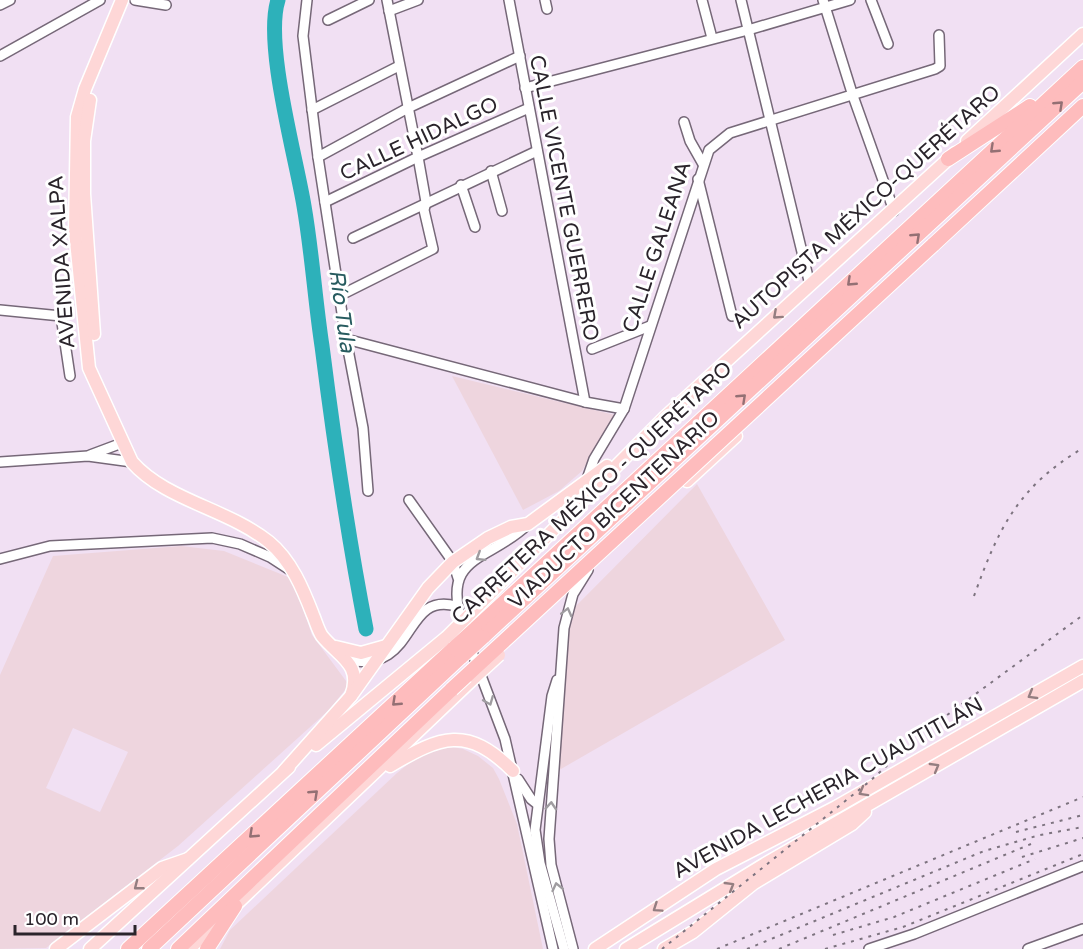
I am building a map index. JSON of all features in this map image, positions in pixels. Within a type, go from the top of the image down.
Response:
[{"type":"highway","name":"CARRETERA MÉXICO - QUERÉTARO","points":[[479,633],[1083,67]]},
{"type":"highway","name":"CARRETERA MÉXICO - QUERÉTARO","points":[[128,949],[454,647],[479,633],[629,503],[1083,82]]},
{"type":"highway","points":[[948,159],[1062,86]]},
{"type":"highway","name":"VIADUCTO BICENTENARIO","points":[[178,949],[506,638],[904,274],[1083,106]]},
{"type":"highway","points":[[904,274],[1008,152]]},
{"type":"highway","points":[[629,503],[774,399]]},
{"type":"highway","name":"CARRETERA MÉXICO - QUERÉTARO","points":[[149,949],[454,647]]},
{"type":"highway","points":[[207,949],[235,906]]},
{"type":"main road","name":"AVENIDA XALPA","points":[[122,0],[85,89],[77,117],[80,231],[89,368],[132,462],[155,482],[253,531],[281,554],[294,573],[318,628],[347,660]]},
{"type":"main road","name":"AVENIDA XALPA","points":[[80,231],[88,105],[129,0]]},
{"type":"main road","name":"AUTOPISTA MÉXICO-QUERÉTARO","points":[[284,771],[454,647],[466,618],[665,417],[894,211],[1083,34]]},
{"type":"main road","points":[[189,949],[904,274],[1083,113]]},
{"type":"main road","points":[[90,949],[284,771],[351,696],[386,646],[398,634],[428,588],[453,562],[488,538],[511,527],[528,524],[585,484],[665,417]]},
{"type":"main road","points":[[332,646],[361,653],[386,646]]},
{"type":"main road","points":[[347,660],[355,680],[351,696]]},
{"type":"main road","name":"AVENIDA LECHERIA CUAUTITLÁN","points":[[595,949],[716,869],[836,807],[1083,666]]},
{"type":"main road","name":"AVENIDA LECHERIA CUAUTITLÁN","points":[[626,949],[765,864],[1083,681]]},
{"type":"main road","points":[[370,777],[435,741],[458,739],[478,744],[495,753],[513,771]]},
{"type":"main road","points":[[664,949],[693,932],[753,883],[852,824],[879,799]]},
{"type":"main road","points":[[56,949],[162,867],[189,859]]},
{"type":"street","points":[[0,5],[10,0]]},
{"type":"street","points":[[0,56],[100,0]]},
{"type":"street","points":[[135,0],[166,5]]},
{"type":"street","points":[[307,0],[303,36],[312,110],[345,339],[363,428],[368,491]]},
{"type":"street","points":[[328,20],[369,0]]},
{"type":"street","points":[[339,296],[433,249],[424,210],[426,202],[418,157],[387,0]]},
{"type":"street","points":[[389,11],[418,0]]},
{"type":"street","name":"CALLE VICENTE GUERRERO","points":[[509,0],[585,402]]},
{"type":"street","points":[[702,0],[712,38]]},
{"type":"street","points":[[741,0],[810,285]]},
{"type":"street","points":[[525,88],[748,30],[824,4],[850,0]]},
{"type":"street","points":[[871,0],[888,44]]},
{"type":"street","points":[[824,4],[853,96],[894,211]]},
{"type":"street","name":"CALLE GALEANA","points":[[584,499],[585,484],[594,459],[624,409],[708,150],[718,139],[935,69],[940,66],[941,60],[939,35]]},
{"type":"street","points":[[318,157],[408,108],[519,56]]},
{"type":"street","points":[[312,110],[399,66]]},
{"type":"street","name":"CALLE HIDALGO","points":[[325,202],[418,157],[529,108]]},
{"type":"street","points":[[684,122],[690,141],[703,164]]},
{"type":"street","points":[[353,238],[537,151]]},
{"type":"street","points":[[492,171],[502,212]]},
{"type":"street","points":[[698,179],[732,316]]},
{"type":"street","points":[[461,185],[475,227]]},
{"type":"street","points":[[0,310],[61,316],[70,376]]},
{"type":"street","points":[[592,348],[650,326]]},
{"type":"street","points":[[345,339],[585,402],[624,409]]},
{"type":"street","points":[[88,456],[122,443]]},
{"type":"street","points":[[0,462],[88,456],[132,462]]},
{"type":"street","points":[[409,500],[453,562],[458,578],[456,606],[505,739],[537,870],[546,928],[553,949]]},
{"type":"street","points":[[458,578],[470,563],[516,537],[528,524]]},
{"type":"street","points":[[0,559],[50,546],[212,538],[240,544],[270,557],[294,573]]},
{"type":"street","points":[[573,949],[551,865],[549,839],[567,611],[588,570]]},
{"type":"street","points":[[347,660],[376,662],[399,646],[430,606],[439,603],[456,606]]},
{"type":"street","points":[[563,663],[552,696],[536,803],[535,830],[540,863],[564,949]]},
{"type":"street","points":[[513,771],[536,803]]},
{"type":"street","points":[[869,949],[914,934],[1083,866]]},
{"type":"street","points":[[1032,948],[1083,929]]},
{"type":"shaded area","points":[[452,376],[615,415],[582,471],[559,491],[523,510]]},
{"type":"shaded area","points":[[697,484],[785,640],[554,773],[565,688],[565,636],[572,610]]},
{"type":"shaded area","points":[[181,546],[224,551],[288,577],[297,591],[312,635],[349,685],[329,710],[178,846],[46,948],[0,949],[0,675],[53,556]],"holes":[[[73,728],[128,752],[100,812],[46,788]]]},
{"type":"shaded area","points":[[448,746],[463,749],[478,756],[493,768],[499,779],[517,824],[543,949],[220,949],[230,930],[397,773],[423,752]]},
{"type":"waterway","name":"Río Tula","points":[[278,0],[275,19],[278,72],[307,223],[336,453],[366,629]]},
{"type":"railway","points":[[974,596],[992,549],[1014,511],[1042,478],[1083,448]]},
{"type":"railway","points":[[662,949],[870,781],[924,732],[1083,615]]},
{"type":"railway","points":[[717,949],[1083,797]]},
{"type":"railway","points":[[1016,832],[1083,815]]},
{"type":"railway","points":[[747,949],[984,851],[1040,835],[1083,827]]},
{"type":"railway","points":[[1022,857],[1083,838]]},
{"type":"railway","points":[[779,949],[1031,844]]},
{"type":"railway","points":[[825,949],[903,927],[1083,854]]},
{"type":"railway","points":[[833,935],[894,917],[1035,859]]}]
